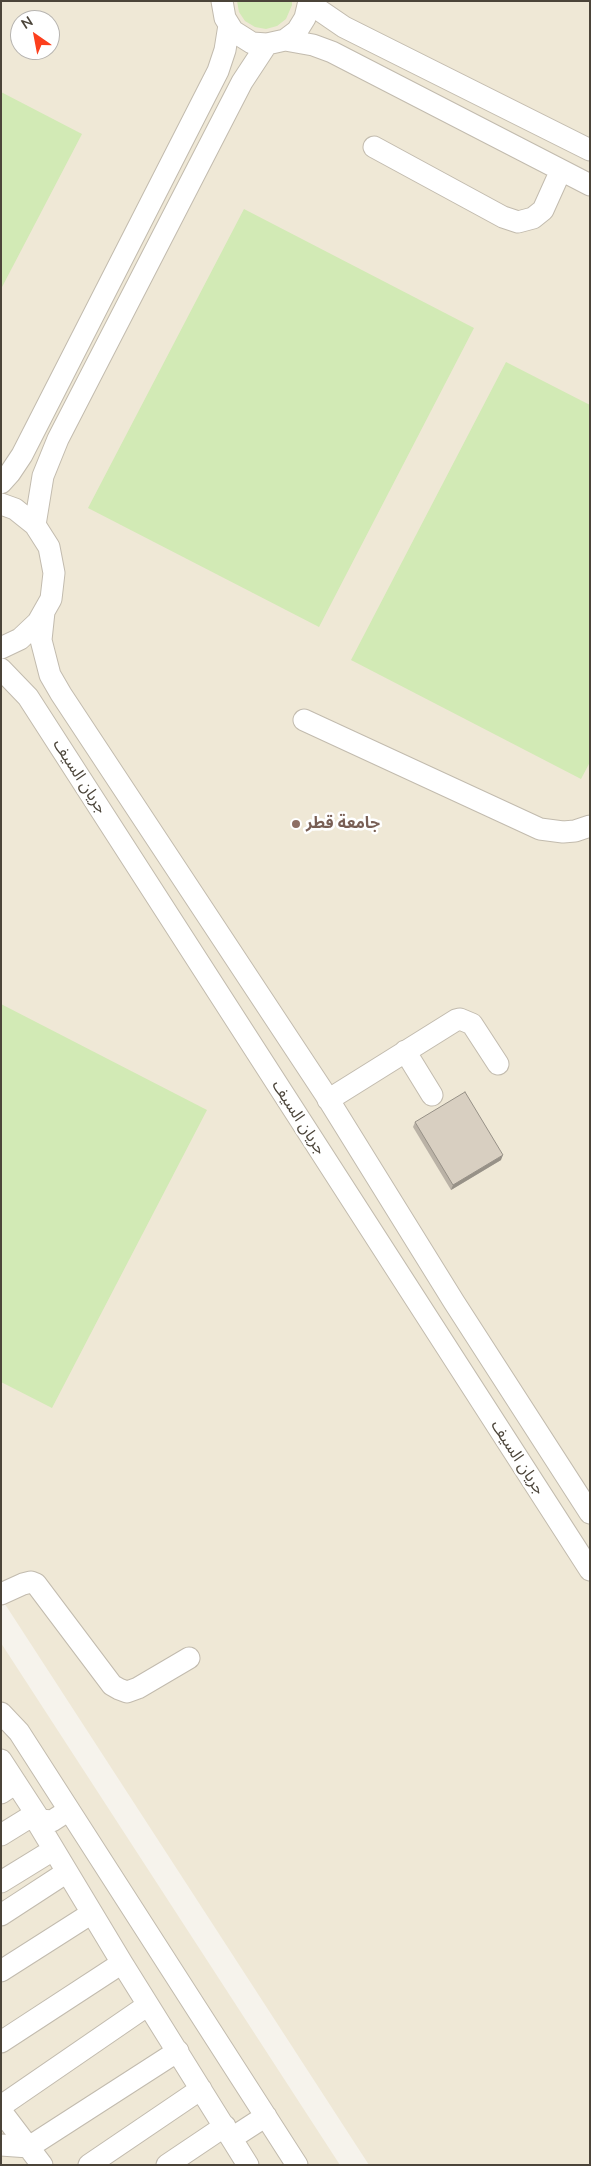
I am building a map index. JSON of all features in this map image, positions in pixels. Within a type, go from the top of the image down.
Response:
[{"type":"street","points":[[221,2],[229,25],[245,40],[314,45],[332,52],[590,185]]},
{"type":"street","points":[[35,525],[43,476],[58,439],[242,82],[276,42],[302,25],[309,2],[344,27],[590,150]]},
{"type":"street","points":[[1,483],[10,474],[22,455],[218,71],[229,25]]},
{"type":"street","points":[[374,147],[503,217],[518,222],[533,218],[543,210],[561,170]]},
{"type":"street","points":[[1,504],[15,510],[35,525],[49,547],[54,573],[51,599],[38,622],[20,639],[1,648]]},
{"type":"street","name":"جريان السيف","points":[[44,612],[41,640],[43,651],[50,675],[61,694],[327,1097],[454,1302],[590,1513]]},
{"type":"street","name":"جريان السيف","points":[[1,669],[28,697],[590,1570]]},
{"type":"street","points":[[304,720],[519,818],[534,827],[551,832],[575,831],[590,826]]},
{"type":"street","points":[[519,818],[532,822],[560,822],[590,813]]},
{"type":"street","points":[[295,1114],[296,1100],[306,1091],[314,1090],[327,1097],[456,1020],[465,1019],[472,1024],[498,1064]]},
{"type":"street","points":[[405,1051],[432,1094]]},
{"type":"street","points":[[428,1319],[433,1307],[440,1302],[454,1302]]},
{"type":"street","points":[[1,1594],[23,1584],[31,1582],[36,1584],[112,1685],[127,1692],[138,1688],[189,1658]]},
{"type":"street","points":[[1,1713],[18,1732],[297,2165]]},
{"type":"street","points":[[1,1760],[9,1788],[40,1820],[48,1822],[69,1810]]},
{"type":"street","points":[[1,1835],[34,1814]]},
{"type":"street","points":[[34,1814],[66,1872],[247,2165]]},
{"type":"street","points":[[1,1882],[53,1850]]},
{"type":"street","points":[[1,1915],[66,1872]]},
{"type":"street","points":[[1,1971],[92,1912]]},
{"type":"street","points":[[1,2042],[122,1964]]},
{"type":"street","points":[[1,2106],[148,2005]]},
{"type":"street","points":[[1,2145],[29,2147],[178,2051]]},
{"type":"street","points":[[89,2165],[201,2089]]},
{"type":"street","points":[[1,2111],[42,2165]]},
{"type":"street","points":[[167,2165],[228,2132],[266,2116]]},
{"type":"shaded area","name":"جامعة قطر","points":[[1,1],[590,1],[590,2165],[369,2165],[1,1598]]},
{"type":"shaded area","points":[[1,1643],[340,2165],[1,2165]]},
{"type":"green space","points":[[237,1],[292,1],[292,5],[286,19],[277,26],[266,29],[255,27],[245,21],[239,12]]},
{"type":"green space","points":[[1,92],[82,134],[1,289]]},
{"type":"green space","points":[[244,209],[474,328],[319,627],[88,508]]},
{"type":"green space","points":[[506,362],[590,405],[590,762],[581,779],[351,660]]},
{"type":"green space","points":[[1,1004],[207,1110],[52,1408],[1,1382]]},
{"type":"building","points":[[465,1092],[503,1155],[453,1185],[415,1122]]},
{"type":"place","name":"جامعة قطر","points":[[296,824]]}]
